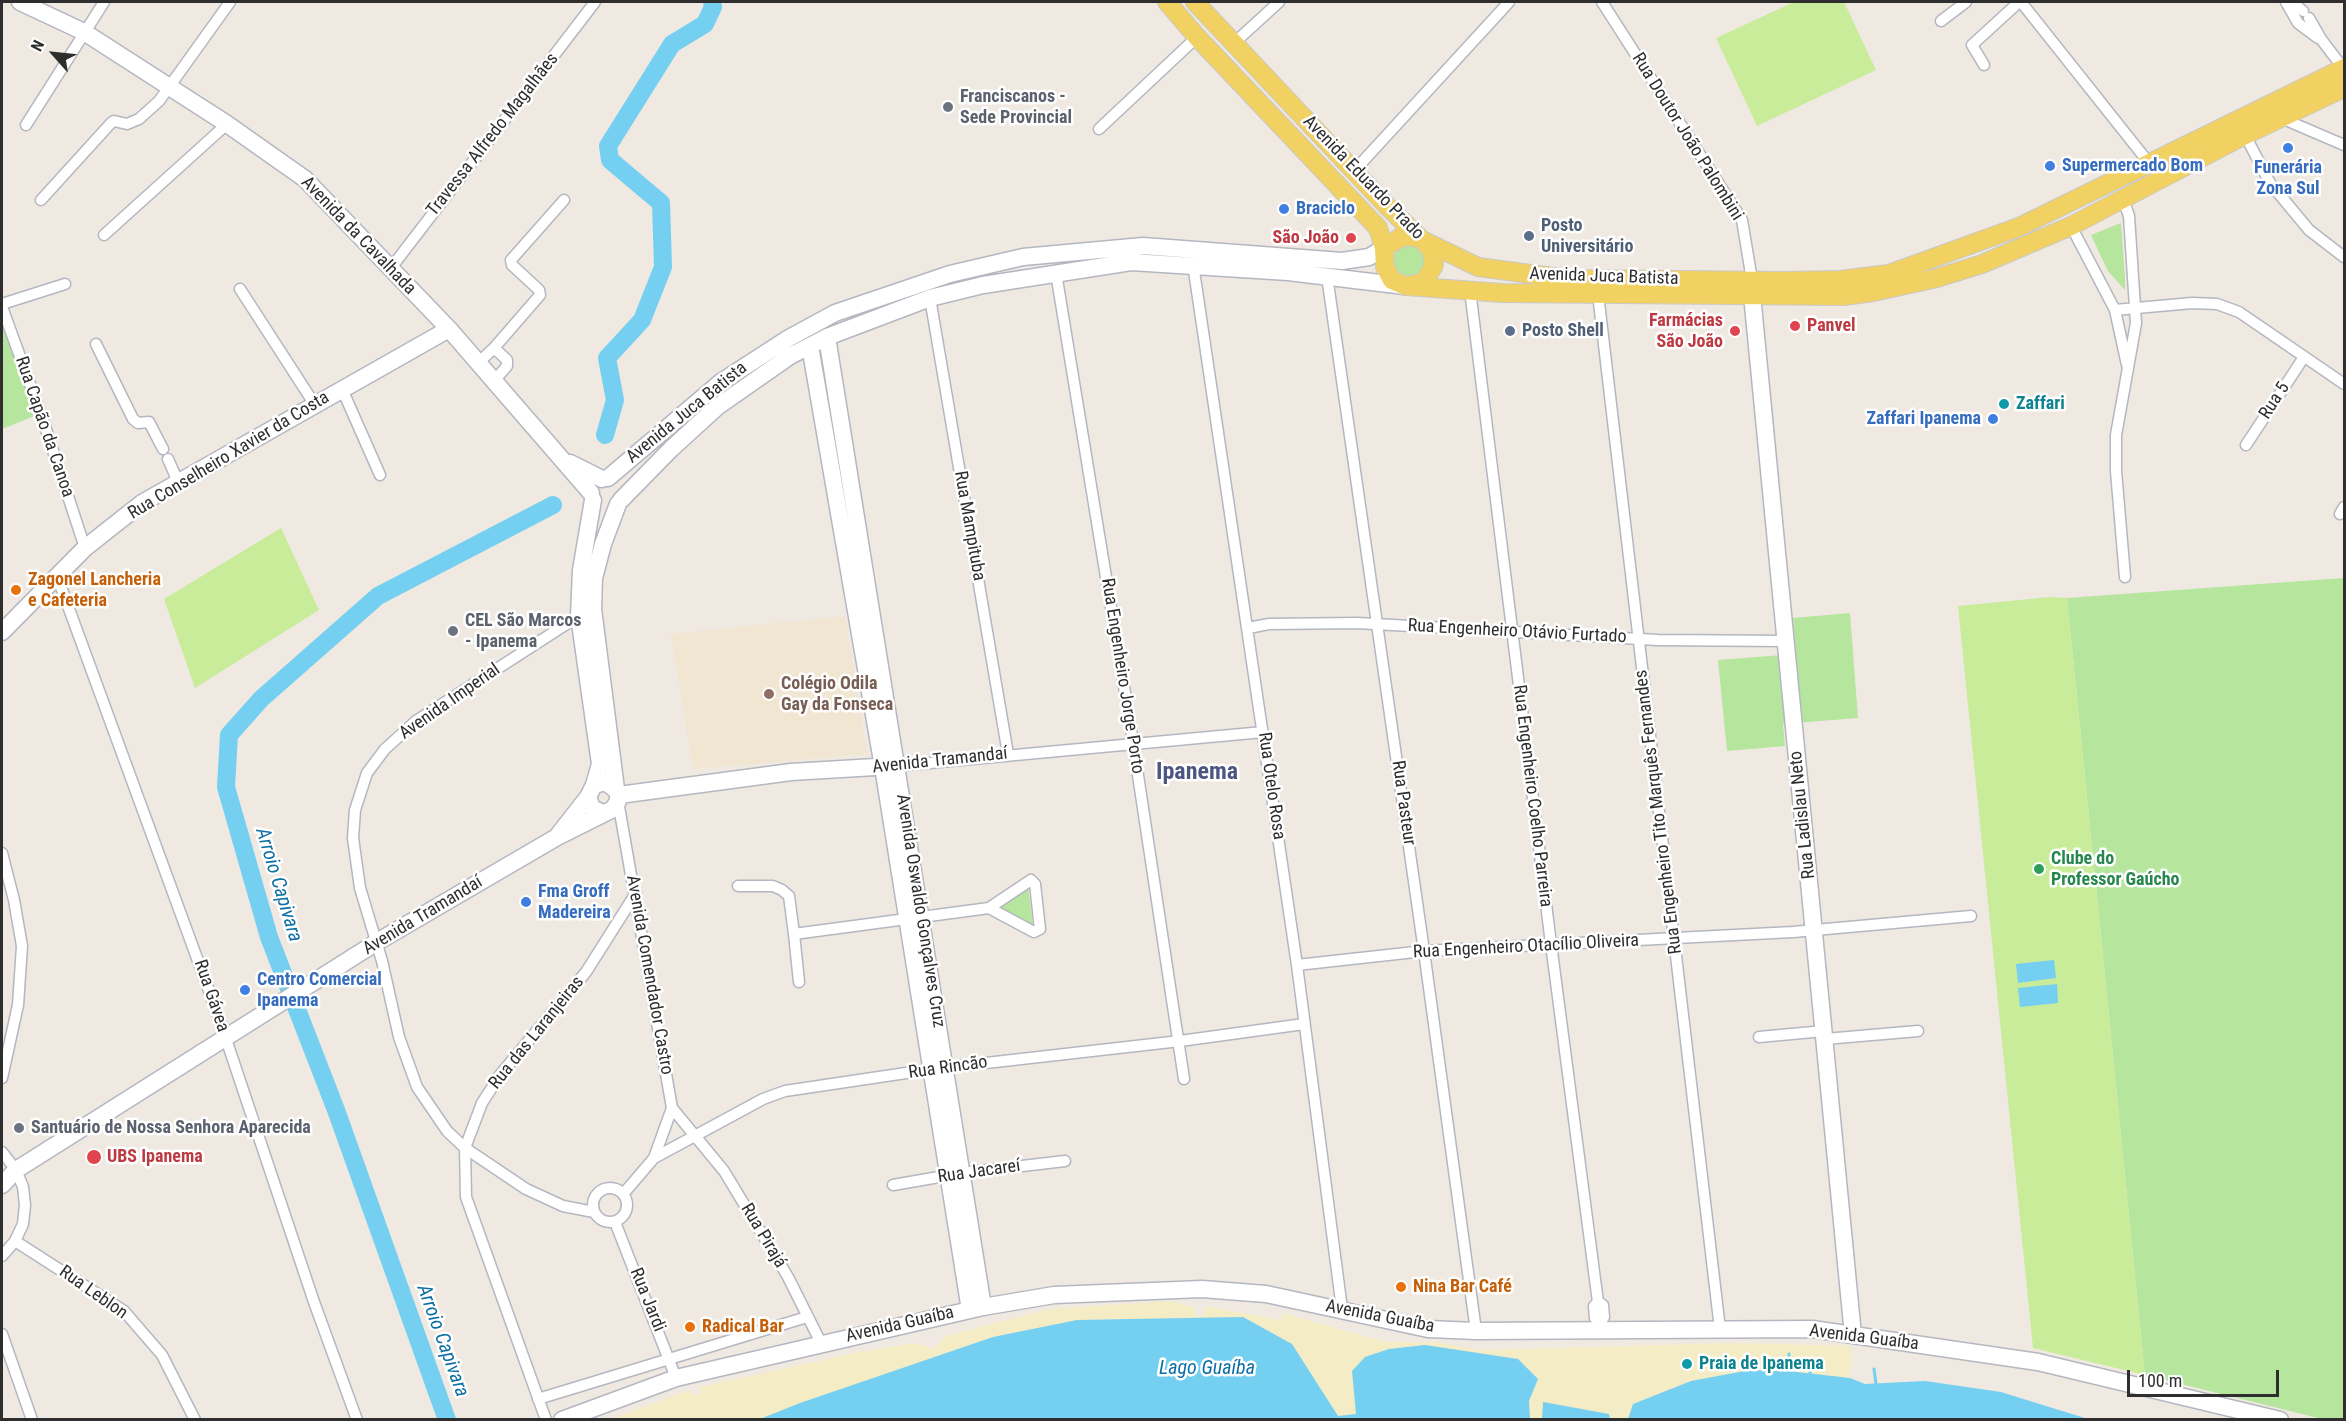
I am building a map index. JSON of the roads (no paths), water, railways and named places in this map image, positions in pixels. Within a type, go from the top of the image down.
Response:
[{"type":"main road","name":"Avenida Eduardo Prado","points":[[1167,2],[1197,38],[1378,228],[1388,274],[1392,280],[1406,286],[1421,283],[1431,273],[1434,266],[1431,249],[1195,2]]},
{"type":"main road","name":"Avenida Juca Batista","points":[[1406,286],[1598,294],[1752,288],[1889,274],[2019,227],[2344,68]]},
{"type":"main road","name":"Avenida Juca Batista","points":[[1384,248],[1401,237],[1408,236],[1422,240],[1478,267],[1568,279],[1752,288],[1844,296],[1873,292],[1937,278],[1982,264],[2071,226],[2245,135],[2344,88]]},
{"type":"street","name":"Avenida da Cavalhada","points":[[20,2],[84,32],[170,86],[305,179],[449,329],[566,461],[592,496]]},
{"type":"street","points":[[26,125],[104,2]]},
{"type":"street","points":[[41,200],[112,122],[127,124],[139,119],[170,86],[230,2]]},
{"type":"street","name":"Travessa Alfredo Magalhães","points":[[391,268],[595,2]]},
{"type":"street","points":[[1233,44],[1280,2]]},
{"type":"street","points":[[1354,171],[1509,2]]},
{"type":"street","name":"Rua Doutor João Palombini","points":[[1602,2],[1742,220],[1752,288]]},
{"type":"street","points":[[1941,21],[1966,2]]},
{"type":"street","points":[[1984,65],[1972,45],[2020,2],[2149,163]]},
{"type":"street","points":[[2286,2],[2298,23],[2321,39]]},
{"type":"street","points":[[2292,2],[2306,15],[2344,68]]},
{"type":"street","points":[[1099,129],[1197,38]]},
{"type":"street","points":[[2281,118],[2344,145]]},
{"type":"street","points":[[104,235],[227,124]]},
{"type":"street","points":[[2245,135],[2270,183],[2309,230],[2344,257]]},
{"type":"street","points":[[2122,199],[2129,216],[2135,308],[2134,340],[2116,444],[2125,577]]},
{"type":"street","points":[[478,363],[540,295],[538,290],[512,265],[511,260],[564,200]]},
{"type":"street","points":[[2071,226],[2115,310],[2128,368]]},
{"type":"street","name":"Avenida Juca Batista","points":[[605,478],[721,382],[789,338],[835,313],[950,274],[1023,257],[1143,246],[1348,261],[1370,257],[1384,248]]},
{"type":"street","name":"Avenida Juca Batista","points":[[619,502],[671,448],[717,408],[790,356],[827,337],[930,298],[983,285],[1131,262],[1193,264],[1327,276],[1406,286]]},
{"type":"street","name":"Rua Otelo Rosa","points":[[1193,264],[1297,965],[1342,1309]]},
{"type":"street","name":"Rua Engenheiro Jorge Porto","points":[[1056,273],[1133,743],[1184,1079]]},
{"type":"street","name":"Rua Pasteur","points":[[1327,276],[1476,1331]]},
{"type":"street","points":[[2,305],[66,284]]},
{"type":"street","name":"Rua Ladislau Neto","points":[[1752,288],[1853,1335]]},
{"type":"street","points":[[240,289],[315,405]]},
{"type":"street","name":"Rua Engenheiro Coelho Parreira","points":[[1470,290],[1551,944],[1598,1302],[1603,1305],[1604,1317],[1601,1326]]},
{"type":"street","name":"Rua Engenheiro Tito Marquês Fernandes","points":[[1598,294],[1720,1329]]},
{"type":"street","name":"Rua Mampituba","points":[[930,298],[1008,754]]},
{"type":"street","points":[[2115,310],[2192,303],[2217,304],[2239,312],[2344,384]]},
{"type":"street","name":"Rua Capão da Canoa","points":[[2,305],[85,548]]},
{"type":"street","name":"Rua Conselheiro Xavier da Costa","points":[[2,632],[85,548],[142,503],[449,329]]},
{"type":"street","name":"Avenida Oswaldo Gonçalves Cruz","points":[[827,337],[843,493]]},
{"type":"street","points":[[96,344],[133,419],[138,423],[149,422],[178,482]]},
{"type":"street","name":"Avenida Oswaldo Gonçalves Cruz","points":[[810,346],[843,493],[890,766],[976,1308]]},
{"type":"street","points":[[494,348],[507,360],[508,364],[494,381]]},
{"type":"street","name":"Rua 5","points":[[2246,445],[2304,357]]},
{"type":"street","points":[[342,389],[380,475]]},
{"type":"street","name":"Avenida da Cavalhada","points":[[566,461],[605,478]]},
{"type":"street","points":[[591,791],[606,782],[618,795],[613,809],[604,813],[592,808],[591,791],[600,764],[579,616],[581,570],[593,487],[605,478],[614,479],[621,488],[619,502],[608,509],[602,508],[592,496]]},
{"type":"street","name":"Avenida Comendador Castro","points":[[619,502],[603,544],[594,578],[592,609],[618,795],[672,1108],[694,1137]]},
{"type":"street","name":"Rua Gávea","points":[[57,576],[226,1037],[314,1302],[357,1419]]},
{"type":"street","name":"Avenida Imperial","points":[[579,616],[416,721],[385,748],[367,773],[355,810],[353,838],[360,888],[377,942],[399,1037],[417,1087],[447,1131],[465,1148],[526,1189],[563,1206],[594,1212]]},
{"type":"street","name":"Rua Engenheiro Otávio Furtado","points":[[1248,628],[1309,623],[1377,624],[1638,639],[1786,641]]},
{"type":"street","name":"Avenida Tramandaí","points":[[618,795],[791,772],[890,766],[1263,732]]},
{"type":"street","name":"Avenida Tramandaí","points":[[557,837],[591,791]]},
{"type":"street","name":"Avenida Tramandaí","points":[[2,1185],[9,1171],[377,942],[557,837],[604,813]]},
{"type":"street","name":"Avenida Comendador Castro","points":[[604,813],[626,842]]},
{"type":"street","points":[[2,853],[14,900],[22,946],[18,1005],[2,1078]]},
{"type":"street","points":[[794,934],[914,916],[989,908],[1032,881],[1040,929],[1034,932],[989,908]]},
{"type":"street","points":[[738,886],[773,886],[789,896],[799,982]]},
{"type":"street","name":"Rua das Laranjeiras","points":[[546,1419],[466,1197],[465,1148],[482,1103],[500,1074],[586,972],[636,893]]},
{"type":"street","name":"Rua Engenheiro Otacílio Oliveira","points":[[1297,965],[1424,951],[1814,931],[1971,916]]},
{"type":"street","name":"Rua Rincão","points":[[624,1193],[654,1158],[763,1099],[785,1091],[939,1068],[1180,1041],[1304,1023]]},
{"type":"street","points":[[1759,1037],[1918,1031]]},
{"type":"street","name":"Avenida Comendador Castro","points":[[654,1158],[672,1108]]},
{"type":"street","name":"Rua Pirajá","points":[[694,1137],[724,1170],[788,1278],[821,1343]]},
{"type":"street","points":[[2,1152],[9,1171],[23,1187],[26,1205],[23,1224],[15,1241],[2,1256]]},
{"type":"street","name":"Rua Jacareí","points":[[893,1185],[956,1174],[1065,1161]]},
{"type":"street","points":[[609,1187],[624,1193],[628,1201],[627,1210],[615,1222],[607,1222],[594,1212],[595,1196],[601,1190],[609,1187]]},
{"type":"street","name":"Rua Jardi","points":[[615,1222],[676,1378]]},
{"type":"street","name":"Rua Leblon","points":[[15,1241],[124,1311],[162,1355],[195,1419]]},
{"type":"street","name":"Avenida Guaíba","points":[[562,1419],[676,1378],[976,1308],[1054,1295],[1202,1289],[1266,1294],[1428,1329],[1476,1331],[1601,1326],[1812,1329],[2038,1362],[2280,1419]]},
{"type":"street","points":[[538,1399],[807,1317]]},
{"type":"street","points":[[2,1334],[32,1419]]},
{"type":"water","points":[[2054,960],[2056,978],[2018,983],[2016,964]]},
{"type":"water","points":[[2057,984],[2058,1003],[2020,1007],[2018,988]]},
{"type":"water","name":"Lago Guaíba","points":[[1243,1317],[1292,1344],[1338,1416],[1356,1414],[1352,1371],[1365,1357],[1389,1349],[1425,1345],[1518,1359],[1538,1379],[1529,1401],[1530,1419],[760,1419],[800,1403],[993,1337],[1077,1320]]},
{"type":"water","points":[[1750,1370],[1788,1371],[1850,1378],[1865,1384],[1925,1381],[2001,1392],[2088,1419],[1628,1419],[1633,1404],[1691,1381]]},
{"type":"water","points":[[1543,1402],[1609,1414],[1610,1419],[1542,1419]]},
{"type":"waterway","name":"Arroio Capivara","points":[[605,435],[615,400],[607,358],[642,320],[663,267],[661,203],[610,160],[608,146],[672,44],[705,24],[713,7],[712,2]]},
{"type":"waterway","name":"Arroio Capivara","points":[[447,1420],[336,1110],[269,937],[226,787],[229,735],[261,699],[378,596],[553,505]]},
{"type":"waterway","points":[[1788,1371],[1789,1354]]},
{"type":"waterway","points":[[1810,1374],[1811,1359]]},
{"type":"waterway","points":[[1874,1369],[1876,1384]]},
{"type":"place","name":"Franciscanos - Sede Provincial","points":[[948,107]]},
{"type":"place","name":"Funerária Zona Sul","points":[[2288,148]]},
{"type":"place","name":"Supermercado Bom","points":[[2050,166]]},
{"type":"place","name":"Braciclo","points":[[1284,209]]},
{"type":"place","name":"Posto Universitário","points":[[1529,236]]},
{"type":"place","name":"São João","points":[[1351,238]]},
{"type":"place","name":"Panvel","points":[[1795,326]]},
{"type":"place","name":"Posto Shell","points":[[1510,331]]},
{"type":"place","name":"Farmácias São João","points":[[1735,331]]},
{"type":"place","name":"Zaffari","points":[[2004,404]]},
{"type":"place","name":"Zaffari Ipanema","points":[[1993,419]]},
{"type":"place","name":"Zagonel Lancheria e Cafeteria","points":[[16,590]]},
{"type":"place","name":"CEL São Marcos - Ipanema","points":[[453,631]]},
{"type":"place","name":"Colégio Odila Gay da Fonseca","points":[[769,694]]},
{"type":"place","name":"Clube do Professor Gaúcho","points":[[2039,869]]},
{"type":"place","name":"Fma Groff Madereira","points":[[526,902]]},
{"type":"place","name":"Centro Comercial Ipanema","points":[[245,990]]},
{"type":"place","name":"Santuário de Nossa Senhora Aparecida","points":[[19,1128]]},
{"type":"place","name":"UBS Ipanema","points":[[94,1157]]},
{"type":"place","name":"Nina Bar Café","points":[[1401,1287]]},
{"type":"place","name":"Radical Bar","points":[[690,1327]]},
{"type":"place","name":"Praia de Ipanema","points":[[1687,1364]]},
{"type":"district","name":"Ipanema","points":[[1197,773]]}]
